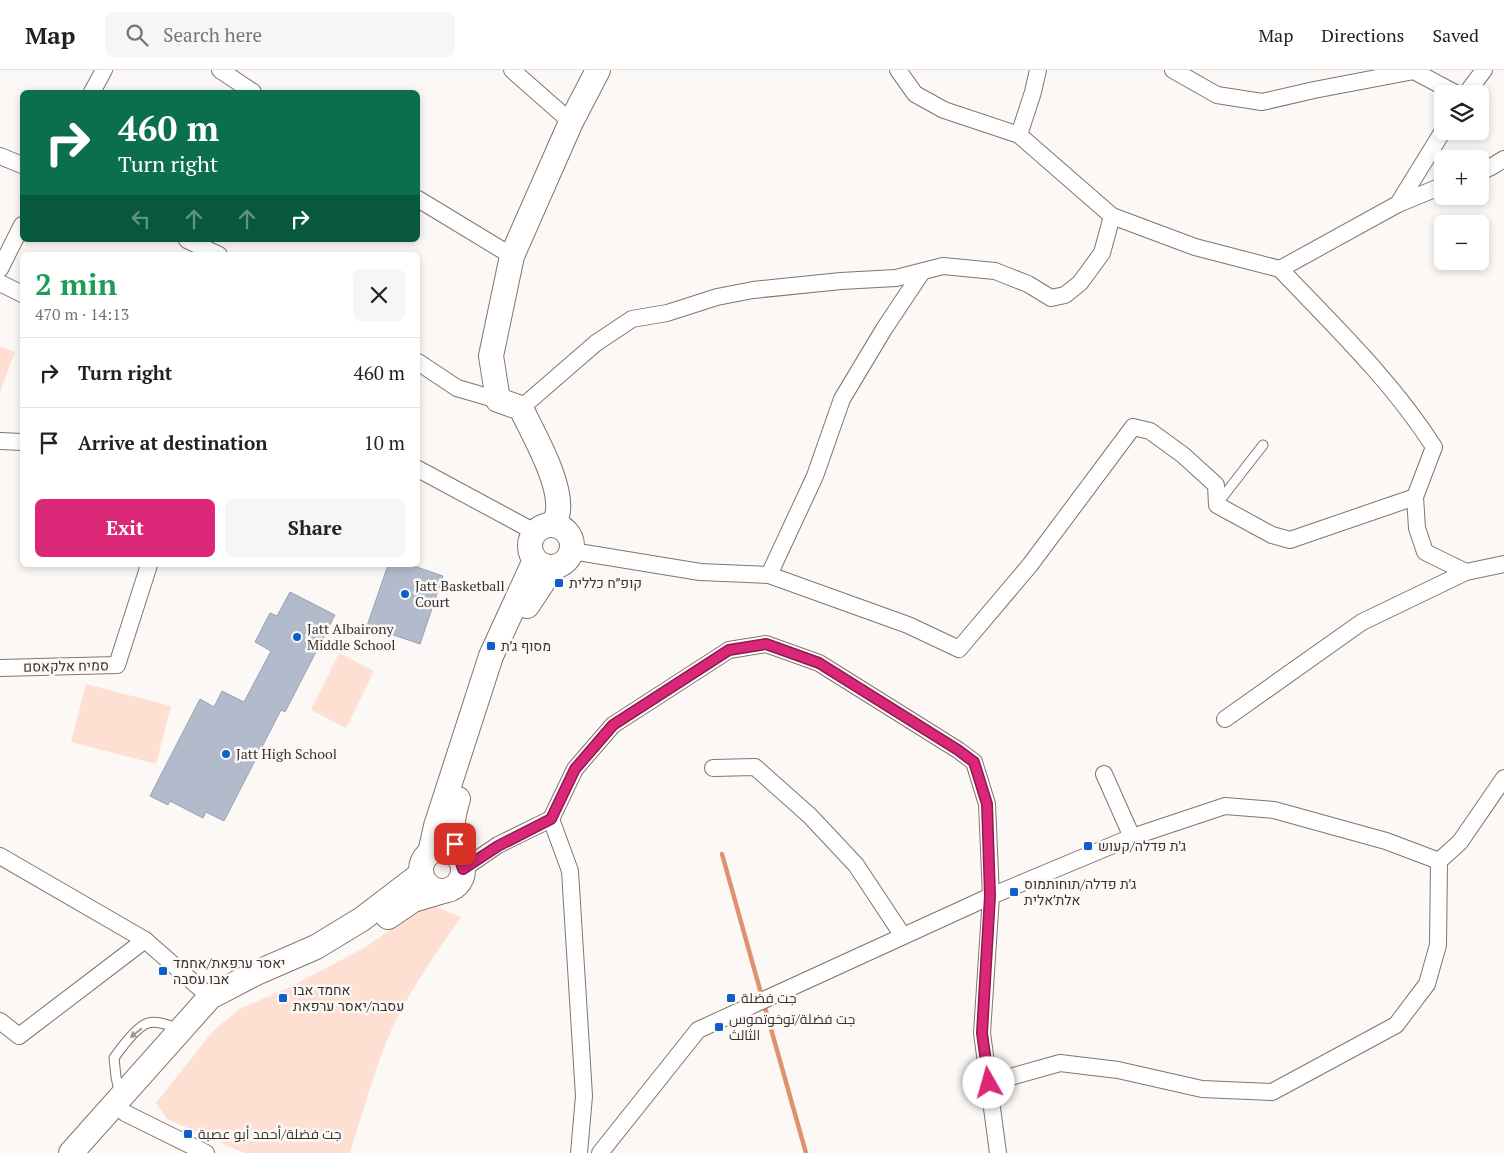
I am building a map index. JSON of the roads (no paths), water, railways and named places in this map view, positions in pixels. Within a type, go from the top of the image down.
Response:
[{"type":"street","points":[[93,90],[104,70]]},
{"type":"street","points":[[220,70],[250,90]]},
{"type":"street","points":[[512,70],[571,122]]},
{"type":"street","points":[[498,400],[491,356],[512,256],[571,122],[598,70]]},
{"type":"street","points":[[898,70],[915,94],[944,110],[1019,135],[1112,216],[1195,247],[1280,269],[1382,377],[1416,420],[1434,447],[1415,497],[1417,528],[1425,552],[1466,572]]},
{"type":"street","points":[[1019,135],[1038,70]]},
{"type":"street","points":[[1173,70],[1217,95],[1262,102],[1413,71],[1440,85]]},
{"type":"street","points":[[1473,85],[1484,70]]},
{"type":"street","points":[[1398,204],[1437,140]]},
{"type":"street","points":[[0,156],[20,164]]},
{"type":"street","points":[[1489,168],[1504,159]]},
{"type":"street","points":[[1280,269],[1398,204],[1434,189]]},
{"type":"street","points":[[420,200],[512,256]]},
{"type":"street","points":[[521,408],[596,343],[632,319],[667,313],[718,297],[753,290],[841,281],[896,278],[943,266],[995,271],[1028,284],[1051,298],[1065,295],[1080,283],[1102,253],[1112,216]]},
{"type":"street","points":[[0,269],[20,229]]},
{"type":"street","points":[[191,242],[213,252]]},
{"type":"street","points":[[769,575],[815,476],[842,399],[884,329],[922,272]]},
{"type":"street","points":[[0,283],[20,293]]},
{"type":"street","points":[[420,363],[457,388],[521,408],[556,486],[558,509],[545,528],[532,537],[530,549],[544,564]]},
{"type":"street","points":[[572,550],[700,572],[769,575],[908,625],[959,649],[1030,565],[1133,427],[1150,431],[1183,455],[1216,485],[1216,505],[1272,535],[1290,540],[1415,497]]},
{"type":"street","points":[[0,441],[20,442]]},
{"type":"street","points":[[420,470],[545,528],[567,531],[573,543],[572,550],[565,562],[544,564]]},
{"type":"street","points":[[71,1153],[123,1105],[216,1012],[322,958],[413,900],[454,888],[459,883],[462,876],[461,863],[452,832],[453,816],[500,660],[531,600],[544,564]]},
{"type":"street","points":[[440,892],[428,886],[425,863],[436,826],[491,656],[544,564]]},
{"type":"street","points":[[1225,719],[1362,622],[1466,572],[1504,564]]},
{"type":"street","name":"סמיח אלקאסם","points":[[0,668],[117,665],[149,567]]},
{"type":"street","points":[[461,863],[551,819],[575,769],[613,725],[729,650],[766,644],[819,663],[958,750],[974,762],[987,804],[990,896],[982,1033],[998,1153]]},
{"type":"street","points":[[713,768],[755,767],[803,810],[856,865],[903,936]]},
{"type":"street","points":[[1104,774],[1132,837]]},
{"type":"street","points":[[989,1083],[1060,1063],[1118,1070],[1202,1089],[1272,1092],[1396,1024],[1427,984],[1438,946],[1439,861],[1460,842],[1504,778]]},
{"type":"street","points":[[600,1153],[698,1030],[990,896],[1132,837],[1225,806],[1274,810],[1386,841],[1439,861]]},
{"type":"street","points":[[551,819],[570,871],[584,1096],[579,1153]]},
{"type":"street","points":[[89,1153],[180,1029],[210,998],[256,973],[316,947],[362,919],[439,849],[446,849],[461,863]]},
{"type":"street","points":[[0,856],[145,940],[210,998]]},
{"type":"street","points":[[0,1020],[19,1036],[145,940]]},
{"type":"street","points":[[123,1105],[206,1153]]},
{"type":"lane","points":[[1216,505],[1263,445]]},
{"type":"lane","points":[[123,1105],[116,1077],[114,1058],[121,1047],[131,1036],[148,1023],[164,1024],[180,1029]]},
{"type":"waterway","points":[[722,854],[762,997]]},
{"type":"waterway","points":[[764,1004],[806,1153]]},
{"type":"place","name":"קופ״ח כללית","points":[[559,583]]},
{"type":"place","name":"Jatt Basketball Court","points":[[405,594]]},
{"type":"place","name":"Jatt Albairony Middle School","points":[[297,637]]},
{"type":"place","name":"מסוף ג׳ת","points":[[491,646]]},
{"type":"place","name":"Jatt High School","points":[[226,754]]},
{"type":"place","name":"ג׳ת פדלה/קעוש","points":[[1088,846]]},
{"type":"place","name":"ג׳ת פדלה/תוחותמוס אלת׳אלית","points":[[1014,892]]},
{"type":"place","name":"יאסר ערפאת/אחמד אבו עסבה","points":[[163,971]]},
{"type":"place","name":"אחמד אבו עסבה/יאסר ערפאת","points":[[283,998]]},
{"type":"place","name":"جت فضلة","points":[[731,998]]},
{"type":"place","name":"جت فضلة/توخوتموس الثالث","points":[[719,1027]]},
{"type":"place","name":"جت فضلة/أحمد أبو عصبة","points":[[188,1134]]}]
